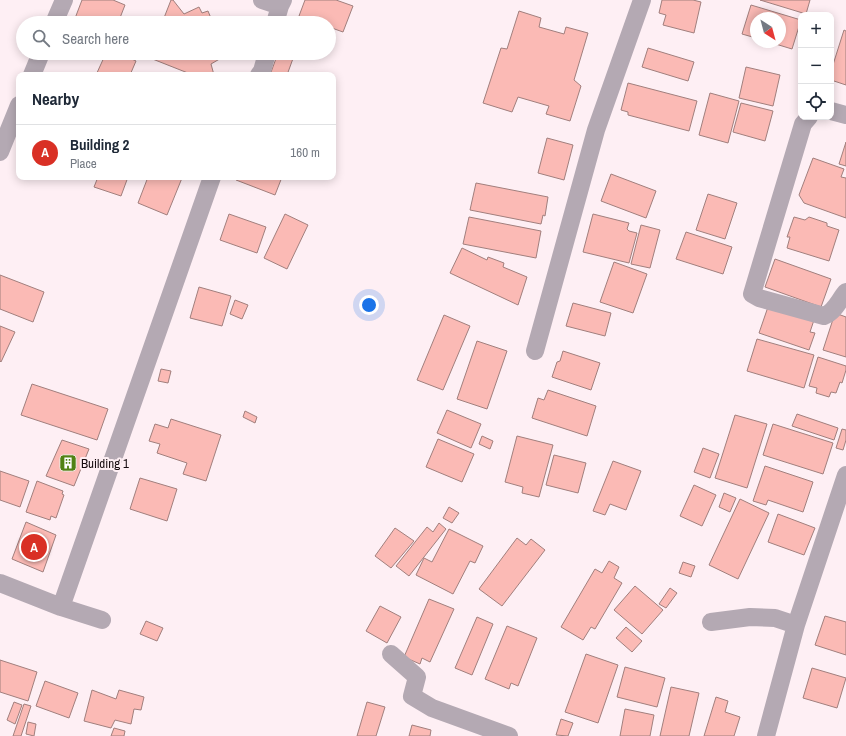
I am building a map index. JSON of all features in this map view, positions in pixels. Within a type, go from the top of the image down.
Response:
[{"type":"street","points":[[57,16],[64,0]]},
{"type":"street","points":[[262,0],[279,10]]},
{"type":"street","points":[[535,351],[596,130],[642,0]]},
{"type":"street","points":[[33,72],[38,60]]},
{"type":"street","points":[[261,72],[265,60]]},
{"type":"street","points":[[0,152],[3,133],[16,110]]},
{"type":"street","points":[[834,112],[846,115]]},
{"type":"street","points":[[806,120],[803,124],[752,294],[759,298],[824,316],[830,314],[846,292]]},
{"type":"street","points":[[61,607],[211,180]]},
{"type":"street","points":[[766,736],[796,625],[846,475]]},
{"type":"street","points":[[0,583],[61,607],[102,620]]},
{"type":"street","points":[[711,622],[757,617],[775,618],[796,625]]},
{"type":"street","points":[[391,654],[417,677],[412,696],[432,708],[509,736]]},
{"type":"building","points":[[82,0],[113,0],[125,5],[121,16],[76,16]]},
{"type":"building","points":[[171,0],[173,0],[184,14],[199,7],[202,13],[208,11],[210,16],[165,16]]},
{"type":"building","points":[[305,0],[336,0],[353,6],[343,32],[336,30],[336,16],[299,16]]},
{"type":"building","points":[[662,0],[693,0],[701,2],[694,33],[663,25],[666,15],[659,13]]},
{"type":"building","points":[[760,0],[810,0],[807,12],[799,12]]},
{"type":"building","points":[[751,5],[774,12],[750,12],[750,36],[742,34]]},
{"type":"building","points":[[519,11],[541,18],[539,27],[564,34],[566,27],[588,33],[574,80],[581,86],[570,121],[546,114],[549,106],[518,97],[512,112],[483,103],[501,48],[507,49]]},
{"type":"building","points":[[786,16],[798,19],[798,30],[792,49],[786,47]]},
{"type":"building","points":[[844,30],[846,31],[846,85],[834,81],[834,62]]},
{"type":"building","points":[[648,48],[694,62],[688,81],[642,67]]},
{"type":"building","points":[[103,60],[136,61],[131,72],[97,72]]},
{"type":"building","points":[[155,60],[218,60],[211,64],[213,72],[185,72]]},
{"type":"building","points":[[275,60],[292,60],[288,72],[271,72]]},
{"type":"building","points":[[746,67],[780,75],[773,106],[739,98]]},
{"type":"building","points":[[628,83],[697,101],[689,131],[628,115],[628,112],[621,110]]},
{"type":"building","points":[[710,93],[739,101],[728,143],[699,135]]},
{"type":"building","points":[[741,103],[773,111],[765,141],[733,132]]},
{"type":"building","points":[[547,138],[573,145],[564,180],[538,173]]},
{"type":"building","points":[[846,142],[846,166],[839,164]]},
{"type":"building","points":[[813,158],[844,169],[841,177],[846,178],[846,218],[804,203],[799,195]]},
{"type":"building","points":[[611,174],[656,191],[646,218],[601,201]]},
{"type":"building","points":[[97,180],[127,180],[121,196],[94,187]]},
{"type":"building","points":[[147,180],[181,180],[167,215],[138,203]]},
{"type":"building","points":[[236,180],[281,180],[275,195]]},
{"type":"building","points":[[476,183],[548,197],[545,216],[543,215],[541,224],[470,210]]},
{"type":"building","points":[[708,194],[737,203],[725,239],[696,230]]},
{"type":"building","points":[[229,214],[266,227],[257,253],[220,240]]},
{"type":"building","points":[[285,214],[308,225],[287,269],[264,258]]},
{"type":"building","points":[[593,214],[629,223],[627,229],[637,233],[629,263],[583,252]]},
{"type":"building","points":[[469,217],[541,231],[536,258],[463,244]]},
{"type":"building","points":[[794,217],[805,220],[809,217],[827,223],[827,226],[839,230],[829,261],[787,248],[790,237],[787,237]]},
{"type":"building","points":[[641,225],[660,230],[650,268],[631,264]]},
{"type":"building","points":[[686,232],[732,247],[723,274],[676,259]]},
{"type":"building","points":[[462,248],[487,260],[488,257],[504,263],[503,267],[527,277],[518,305],[450,273]]},
{"type":"building","points":[[775,259],[831,279],[821,307],[765,287]]},
{"type":"building","points":[[614,262],[647,274],[633,313],[600,302]]},
{"type":"building","points":[[0,275],[44,292],[33,322],[0,309]]},
{"type":"building","points":[[199,287],[231,296],[222,326],[190,318]]},
{"type":"building","points":[[235,300],[248,305],[242,319],[230,314]]},
{"type":"building","points":[[573,303],[611,313],[605,336],[566,326]]},
{"type":"building","points":[[769,304],[814,320],[810,332],[815,333],[809,350],[759,333]]},
{"type":"building","points":[[835,313],[846,317],[846,357],[823,350]]},
{"type":"building","points":[[444,315],[470,326],[443,390],[417,380]]},
{"type":"building","points":[[0,326],[15,332],[1,362],[0,361]]},
{"type":"building","points":[[757,339],[814,355],[804,388],[747,371]]},
{"type":"building","points":[[477,341],[507,351],[487,409],[457,399]]},
{"type":"building","points":[[563,351],[600,363],[591,390],[552,377],[557,362],[560,361]]},
{"type":"building","points":[[818,357],[846,366],[842,383],[840,382],[836,393],[831,392],[829,397],[816,393],[817,388],[809,386]]},
{"type":"building","points":[[161,369],[171,371],[168,383],[158,381]]},
{"type":"building","points":[[32,384],[108,409],[97,440],[21,415]]},
{"type":"building","points":[[548,390],[596,406],[587,436],[532,418],[538,398],[544,400]]},
{"type":"building","points":[[447,410],[481,424],[471,448],[437,433]]},
{"type":"building","points":[[245,411],[257,417],[255,423],[243,417]]},
{"type":"building","points":[[797,414],[838,428],[834,440],[792,426]]},
{"type":"building","points":[[735,415],[767,424],[747,488],[715,478]]},
{"type":"building","points":[[171,419],[221,435],[206,481],[183,474],[187,463],[157,453],[160,444],[149,441],[155,424],[168,428]]},
{"type":"building","points":[[773,424],[833,443],[823,474],[763,455]]},
{"type":"building","points":[[842,429],[846,430],[846,440],[843,450],[836,448]]},
{"type":"building","points":[[482,436],[493,441],[490,449],[479,444]]},
{"type":"building","points":[[517,436],[553,445],[539,497],[522,493],[523,487],[505,482]]},
{"type":"building","points":[[438,439],[474,454],[462,482],[426,467]]},
{"type":"building","name":"Building 1","points":[[62,440],[89,449],[74,486],[46,476]]},
{"type":"building","points":[[703,448],[719,454],[710,478],[694,472]]},
{"type":"building","points":[[554,455],[586,463],[578,493],[546,485]]},
{"type":"building","points":[[613,461],[641,471],[626,510],[610,504],[605,515],[593,511]]},
{"type":"building","points":[[765,466],[813,482],[803,512],[768,500],[766,505],[753,501]]},
{"type":"building","points":[[0,471],[29,481],[20,507],[0,500]]},
{"type":"building","points":[[140,478],[177,489],[167,521],[130,509]]},
{"type":"building","points":[[37,481],[63,491],[62,494],[64,495],[56,518],[51,516],[50,520],[26,512]]},
{"type":"building","points":[[694,485],[716,495],[702,526],[680,516]]},
{"type":"building","points":[[724,493],[736,498],[730,512],[719,507]]},
{"type":"building","points":[[740,499],[769,513],[738,579],[709,565]]},
{"type":"building","points":[[449,507],[459,513],[452,523],[443,518]]},
{"type":"building","points":[[778,514],[815,528],[804,555],[768,542]]},
{"type":"building","points":[[26,522],[56,535],[43,572],[12,559]]},
{"type":"building","points":[[439,523],[446,529],[409,576],[396,566],[427,527],[433,532]]},
{"type":"building","points":[[395,528],[414,541],[391,568],[375,556]]},
{"type":"building","points":[[449,529],[483,546],[475,563],[470,561],[453,594],[416,575],[424,558],[432,562]]},
{"type":"building","points":[[517,538],[526,545],[531,539],[545,550],[502,606],[479,589]]},
{"type":"building","points":[[609,561],[619,567],[614,578],[622,583],[595,629],[591,627],[583,640],[561,627],[595,569],[602,573]]},
{"type":"building","points":[[683,562],[695,566],[691,577],[679,573]]},
{"type":"building","points":[[635,586],[663,610],[642,634],[614,610]]},
{"type":"building","points":[[670,588],[677,593],[666,608],[659,604]]},
{"type":"building","points":[[429,599],[454,609],[430,662],[422,658],[420,664],[404,657]]},
{"type":"building","points":[[380,606],[401,617],[387,643],[366,631]]},
{"type":"building","points":[[825,616],[846,622],[846,655],[815,645]]},
{"type":"building","points":[[477,617],[493,624],[472,675],[455,668]]},
{"type":"building","points":[[146,621],[163,628],[157,641],[140,634]]},
{"type":"building","points":[[507,626],[537,638],[518,686],[511,683],[509,689],[485,679]]},
{"type":"building","points":[[626,627],[642,641],[632,652],[616,638]]},
{"type":"building","points":[[586,654],[618,665],[598,723],[565,712]]},
{"type":"building","points":[[0,660],[37,672],[28,701],[0,692]]},
{"type":"building","points":[[625,667],[665,678],[657,707],[617,697]]},
{"type":"building","points":[[812,668],[846,678],[837,708],[803,698]]},
{"type":"building","points":[[45,681],[78,693],[69,718],[36,706]]},
{"type":"building","points":[[671,687],[699,693],[689,736],[660,736]]},
{"type":"building","points":[[92,690],[116,699],[119,690],[144,697],[141,710],[134,709],[131,724],[115,720],[111,728],[84,721]]},
{"type":"building","points":[[716,697],[728,701],[725,712],[740,717],[734,736],[704,736]]},
{"type":"building","points":[[14,702],[22,705],[15,724],[7,720]]},
{"type":"building","points":[[367,702],[385,707],[376,736],[357,736]]},
{"type":"building","points":[[24,704],[31,706],[21,736],[13,736]]},
{"type":"building","points":[[625,709],[654,715],[650,736],[620,736]]},
{"type":"building","points":[[561,719],[573,723],[568,736],[556,735]]},
{"type":"building","points":[[28,722],[36,724],[34,736],[26,734]]},
{"type":"building","points":[[412,725],[431,730],[430,736],[409,736]]},
{"type":"building","points":[[114,728],[125,731],[124,736],[111,736]]},
{"type":"place","name":"Building 1","points":[[68,463]]},
{"type":"place","name":"Building 2","points":[[34,547]]}]
